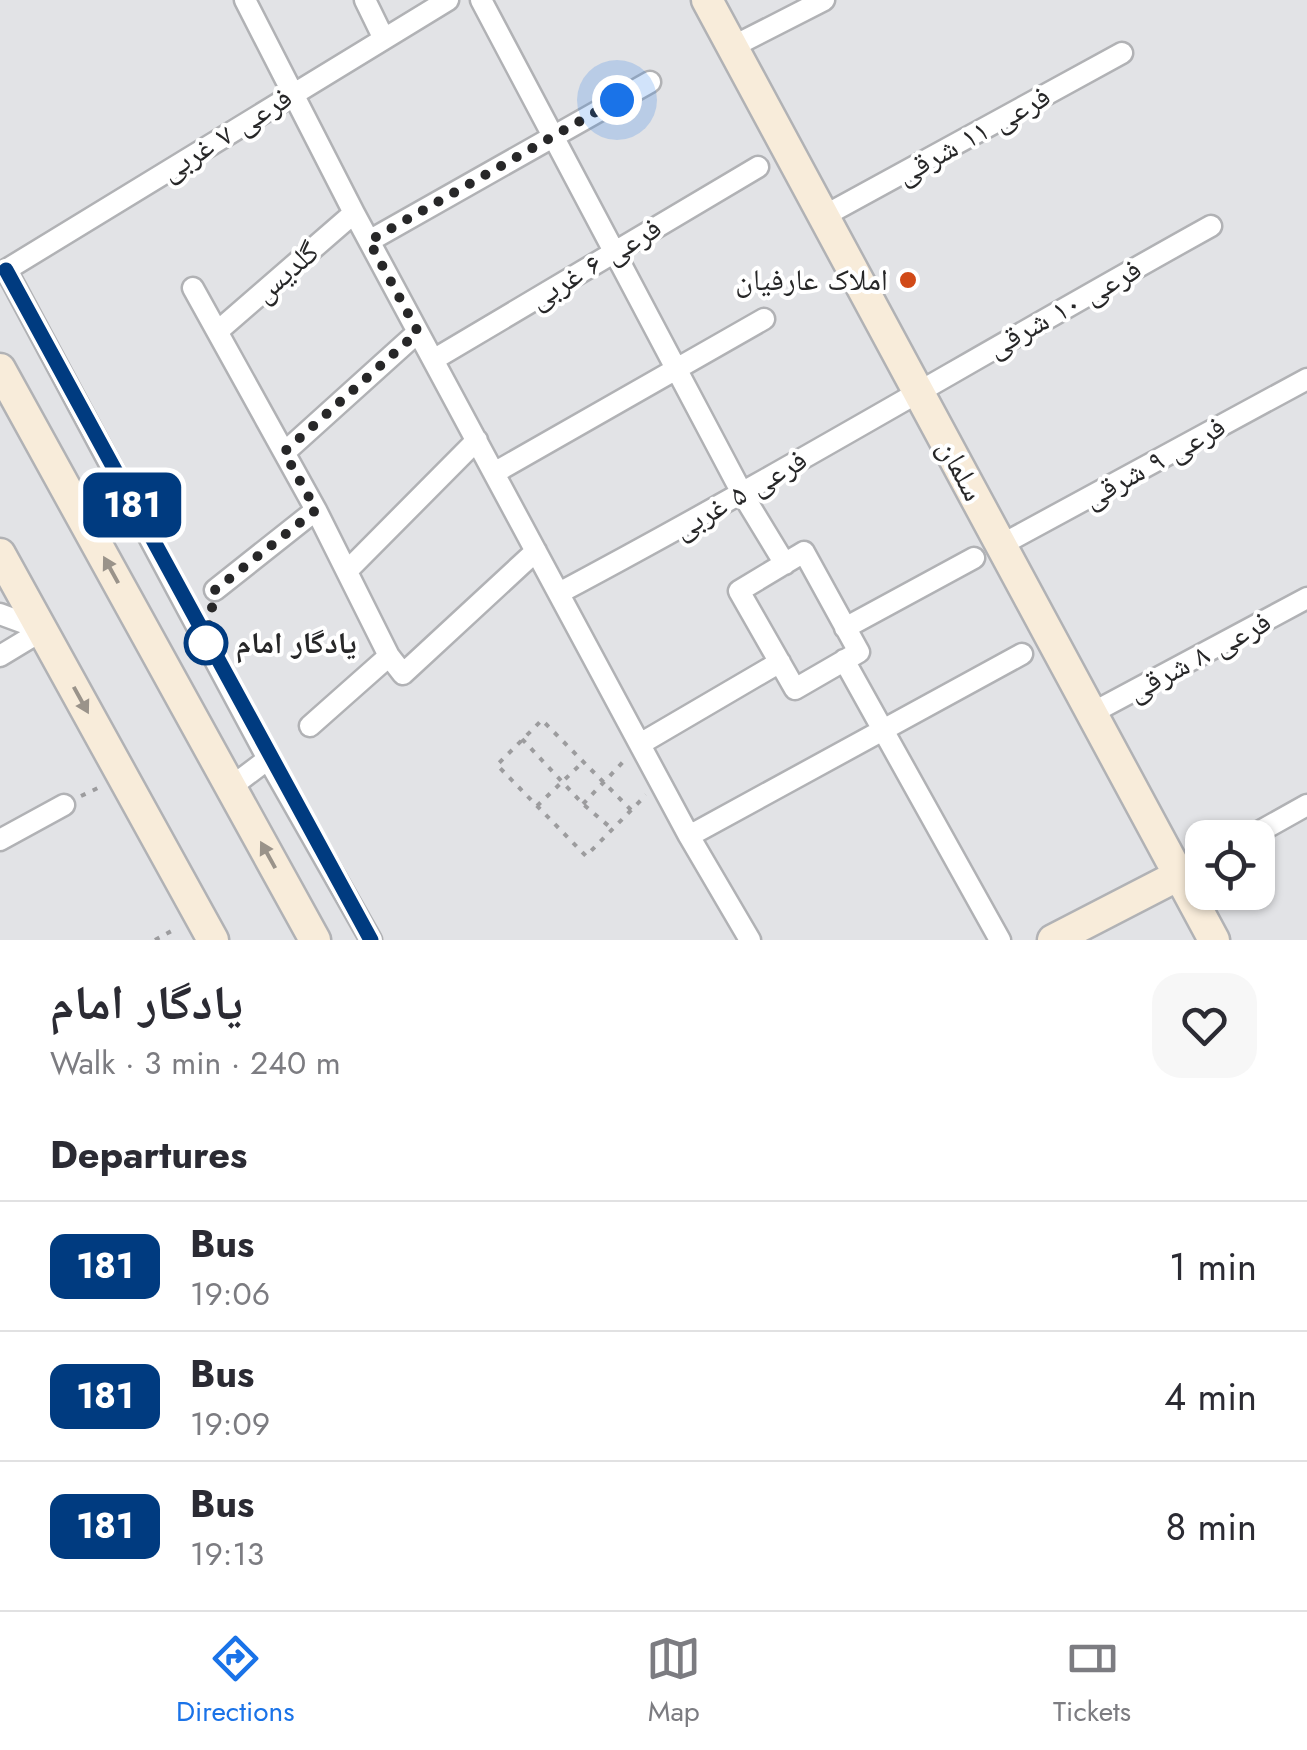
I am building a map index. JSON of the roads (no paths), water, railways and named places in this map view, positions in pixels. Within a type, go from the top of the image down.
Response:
[{"type":"street","points":[[246,0],[290,94],[689,836],[750,940]]},
{"type":"street","points":[[365,0],[384,38]]},
{"type":"street","name":"فرعی ۷ غربی","points":[[268,759],[6,270],[448,0]]},
{"type":"street","points":[[481,0],[743,495],[785,564]]},
{"type":"street","name":"سلمان","points":[[707,0],[917,390],[988,552],[1185,860]]},
{"type":"street","points":[[732,47],[824,0]]},
{"type":"street","name":"فرعی ۱۱ شرقی","points":[[824,216],[1122,54]]},
{"type":"street","points":[[369,241],[650,82]]},
{"type":"street","name":"فرعی ۶ غربی","points":[[433,360],[758,167]]},
{"type":"street","name":"گلدیس","points":[[218,331],[354,213]]},
{"type":"street","name":"فرعی ۱۰ شرقی","points":[[917,390],[1211,226]]},
{"type":"street","points":[[193,288],[316,510],[389,656],[403,674],[536,551]]},
{"type":"street","points":[[494,473],[764,319]]},
{"type":"street","points":[[284,452],[418,332]]},
{"type":"street","points":[[0,369],[315,940]]},
{"type":"street","name":"فرعی ۹ شرقی","points":[[845,628],[1307,379]]},
{"type":"street","name":"فرعی ۵ غربی","points":[[559,594],[743,495],[917,390]]},
{"type":"street","points":[[347,571],[477,440]]},
{"type":"street","points":[[215,590],[316,510]]},
{"type":"street","points":[[804,552],[845,628],[859,652],[794,688],[739,590],[804,552]]},
{"type":"street","points":[[0,554],[213,940]]},
{"type":"street","name":"فرعی ۸ شرقی","points":[[1092,713],[1307,598]]},
{"type":"street","points":[[0,614],[42,630]]},
{"type":"street","points":[[0,656],[42,630]]},
{"type":"street","points":[[689,836],[1022,654]]},
{"type":"street","points":[[310,726],[389,656]]},
{"type":"street","points":[[844,660],[1000,940]]},
{"type":"street","points":[[640,744],[780,662]]},
{"type":"street","points":[[231,788],[268,759],[371,940]]},
{"type":"street","points":[[1275,823],[1307,805]]},
{"type":"street","points":[[0,840],[64,806]]},
{"type":"street","points":[[1053,940],[1185,872]]},
{"type":"street","name":"سلمان","points":[[1204,910],[1214,940]]},
{"type":"place","name":"املاک عارفیان","points":[[908,280]]},
{"type":"place","name":"یادگار امام","points":[[206,643]]}]
